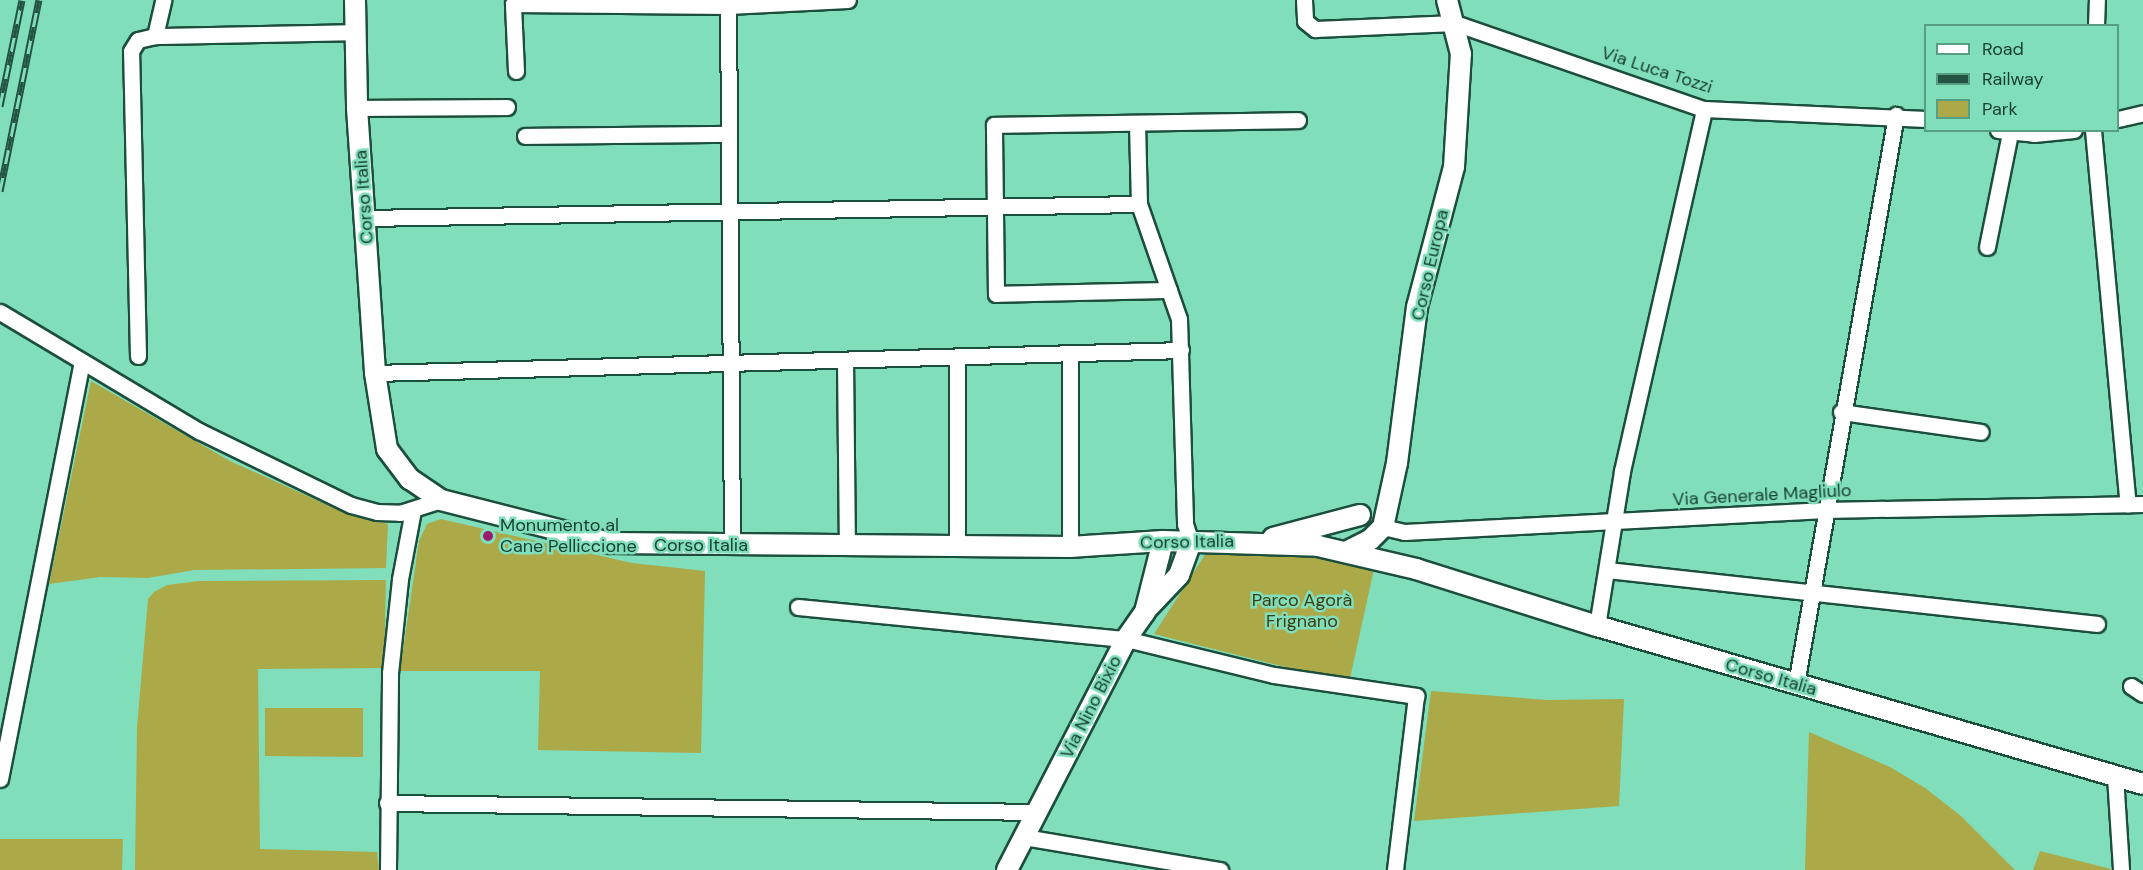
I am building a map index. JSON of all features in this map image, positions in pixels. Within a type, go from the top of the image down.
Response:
[{"type":"street","points":[[155,36],[163,0]]},
{"type":"street","name":"Corso Italia","points":[[355,0],[357,108],[375,373],[387,449],[410,479],[441,500],[610,543],[732,546],[1070,547],[1163,541],[1262,541],[1348,552],[1400,565],[1597,626],[2143,784]]},
{"type":"street","points":[[516,70],[513,4],[848,0]]},
{"type":"street","points":[[1304,0],[1305,21],[1315,29],[1455,23]]},
{"type":"street","name":"Corso Europa","points":[[1389,496],[1417,307],[1454,167],[1461,54],[1455,23],[1447,0]]},
{"type":"street","points":[[2096,24],[2097,0]]},
{"type":"street","points":[[728,3],[732,546]]},
{"type":"street","name":"Via Luca Tozzi","points":[[1455,23],[1704,109],[1896,115],[1924,119]]},
{"type":"street","points":[[138,356],[131,51],[138,40],[155,36],[355,32]]},
{"type":"street","points":[[357,108],[507,107]]},
{"type":"street","points":[[1597,626],[1608,570],[1622,471],[1704,109]]},
{"type":"street","points":[[2119,119],[2140,110]]},
{"type":"street","points":[[1796,684],[1813,594],[1841,412],[1896,115]]},
{"type":"street","points":[[1169,290],[996,294],[994,125],[1298,120]]},
{"type":"street","points":[[1137,123],[1139,204],[1179,319],[1185,524],[1191,542],[1179,574],[1145,612]]},
{"type":"street","points":[[1987,247],[2004,132]]},
{"type":"street","points":[[2092,132],[2135,504]]},
{"type":"street","points":[[525,136],[729,134]]},
{"type":"street","points":[[366,218],[730,214],[994,205],[1139,204]]},
{"type":"street","points":[[0,312],[244,455],[351,505],[377,512],[413,510],[441,500]]},
{"type":"street","points":[[375,373],[731,365],[1181,350]]},
{"type":"street","points":[[1070,354],[1070,547]]},
{"type":"street","points":[[957,357],[957,546]]},
{"type":"street","points":[[845,360],[847,546]]},
{"type":"street","points":[[0,779],[82,362]]},
{"type":"street","points":[[1841,412],[1980,432]]},
{"type":"street","points":[[1262,541],[1360,515],[1389,496]]},
{"type":"street","points":[[1389,496],[1383,527],[1388,546],[1400,565]]},
{"type":"street","name":"Via Generale Magliulo","points":[[1383,527],[1404,532],[1825,510],[2135,504]]},
{"type":"street","points":[[388,870],[390,673],[413,510]]},
{"type":"street","points":[[1360,515],[1348,532],[1348,552],[1370,540],[1383,527]]},
{"type":"street","name":"Via Nino Bixio","points":[[1006,870],[1126,639],[1145,612],[1163,541]]},
{"type":"street","points":[[1608,570],[2097,624]]},
{"type":"street","points":[[798,608],[1126,639],[1274,675],[1416,696],[1395,870]]},
{"type":"street","points":[[2115,776],[2121,870]]},
{"type":"street","points":[[387,803],[1038,812]]},
{"type":"street","points":[[1024,837],[1192,868],[1220,870]]},
{"type":"green space","points":[[91,381],[230,461],[345,513],[388,524],[386,568],[194,570],[148,578],[100,577],[49,584]]},
{"type":"green space","points":[[441,519],[632,563],[705,571],[701,753],[538,750],[540,671],[400,671],[419,541],[427,524]]},
{"type":"green space","name":"Parco Agorà Frignano","points":[[1210,547],[1317,552],[1374,569],[1349,683],[1154,634]]},
{"type":"green space","points":[[386,580],[384,668],[258,669],[260,849],[377,852],[379,870],[135,870],[137,728],[148,599],[154,592],[167,585],[199,581]]},
{"type":"green space","points":[[1431,691],[1548,700],[1624,699],[1619,806],[1414,821]]},
{"type":"green space","points":[[265,708],[363,708],[363,757],[265,756]]},
{"type":"green space","points":[[1809,732],[1890,767],[1925,788],[1961,816],[2015,870],[1805,870]]},
{"type":"green space","points":[[0,839],[123,839],[122,870],[0,870]]},
{"type":"green space","points":[[2040,851],[2111,869],[2111,870],[2033,870]]},
{"type":"railway","points":[[0,106],[22,0]]},
{"type":"railway","points":[[0,191],[39,0]]},
{"type":"place","name":"Monumento al Cane Pelliccione","points":[[488,536]]}]
